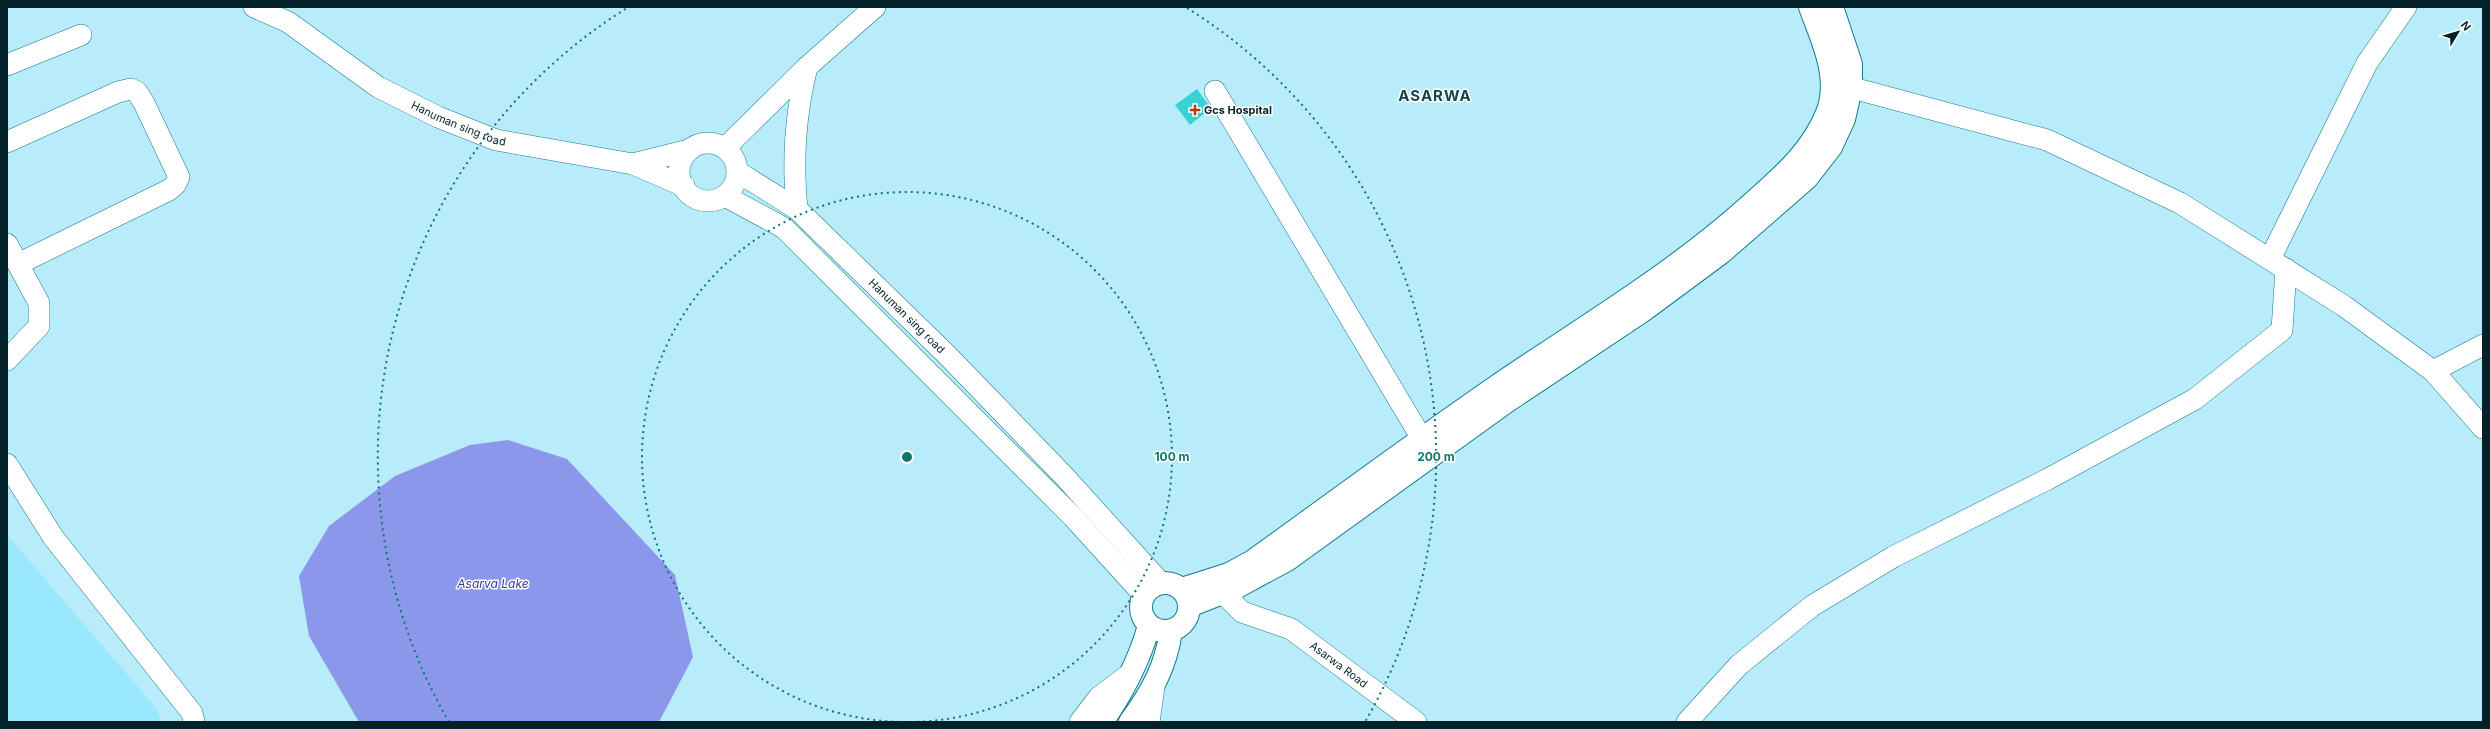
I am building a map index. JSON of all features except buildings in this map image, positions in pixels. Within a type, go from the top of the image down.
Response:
[{"type":"main road","points":[[1186,597],[1286,560],[1426,446],[1644,310],[1696,261],[1721,254],[1807,178],[1831,147],[1844,119],[1841,85],[1831,69],[1810,7]]},
{"type":"main road","points":[[1832,7],[1851,64],[1841,85]]},
{"type":"main road","points":[[1171,631],[1156,630],[1149,626],[1142,616],[1140,607],[1152,588],[1168,582],[1186,597]]},
{"type":"main road","points":[[1139,718],[1164,666],[1171,631],[1185,620],[1186,597]]},
{"type":"main road","points":[[1102,722],[1119,696],[1142,651],[1149,626]]},
{"type":"street","name":"Hanuman sing road","points":[[254,7],[288,22],[378,87],[438,117],[496,140],[633,164],[689,150]]},
{"type":"street","points":[[1687,722],[1739,665],[1812,606],[1893,557],[2048,479],[2195,399],[2282,330],[2278,264],[2367,63],[2406,7]]},
{"type":"street","points":[[725,148],[807,67],[872,8]]},
{"type":"street","points":[[7,65],[81,35]]},
{"type":"street","points":[[797,209],[793,174],[794,138],[798,104],[807,67]]},
{"type":"street","points":[[1841,85],[2047,140],[2180,203],[2344,306],[2433,371],[2483,428]]},
{"type":"street","points":[[7,142],[118,92],[131,89],[137,92],[144,103],[179,177],[175,185],[169,190],[18,264]]},
{"type":"street","points":[[1215,91],[1426,446]]},
{"type":"street","points":[[707,143],[725,148],[732,154],[738,172],[732,189],[725,196],[707,201],[690,194],[684,186],[680,167],[682,158],[689,150],[707,143]]},
{"type":"street","points":[[633,164],[684,186]]},
{"type":"street","name":"Hanuman sing road","points":[[738,172],[797,209],[985,394],[1064,476],[1152,588]]},
{"type":"street","points":[[725,196],[784,228],[1073,517],[1152,588]]},
{"type":"street","points":[[7,244],[39,303],[39,326],[7,360]]},
{"type":"street","points":[[2433,371],[2483,345]]},
{"type":"street","points":[[968,412],[985,394]]},
{"type":"street","points":[[7,464],[53,537],[192,713],[194,722]]},
{"type":"street","name":"Asarwa Road","points":[[1226,583],[1252,602],[1256,616],[1291,629],[1416,722]]},
{"type":"street","points":[[1080,722],[1099,697],[1131,673]]},
{"type":"shaded area","points":[[7,535],[157,709],[161,722],[7,722]]},
{"type":"water","name":"Asarva Lake","points":[[508,440],[567,459],[675,575],[693,657],[659,722],[359,722],[309,636],[299,576],[329,526],[395,476],[470,445]]},
{"type":"place","name":"Gcs Hospital","points":[[1195,110]]},
{"type":"district","name":"ASARWA","points":[[1435,96]]}]
